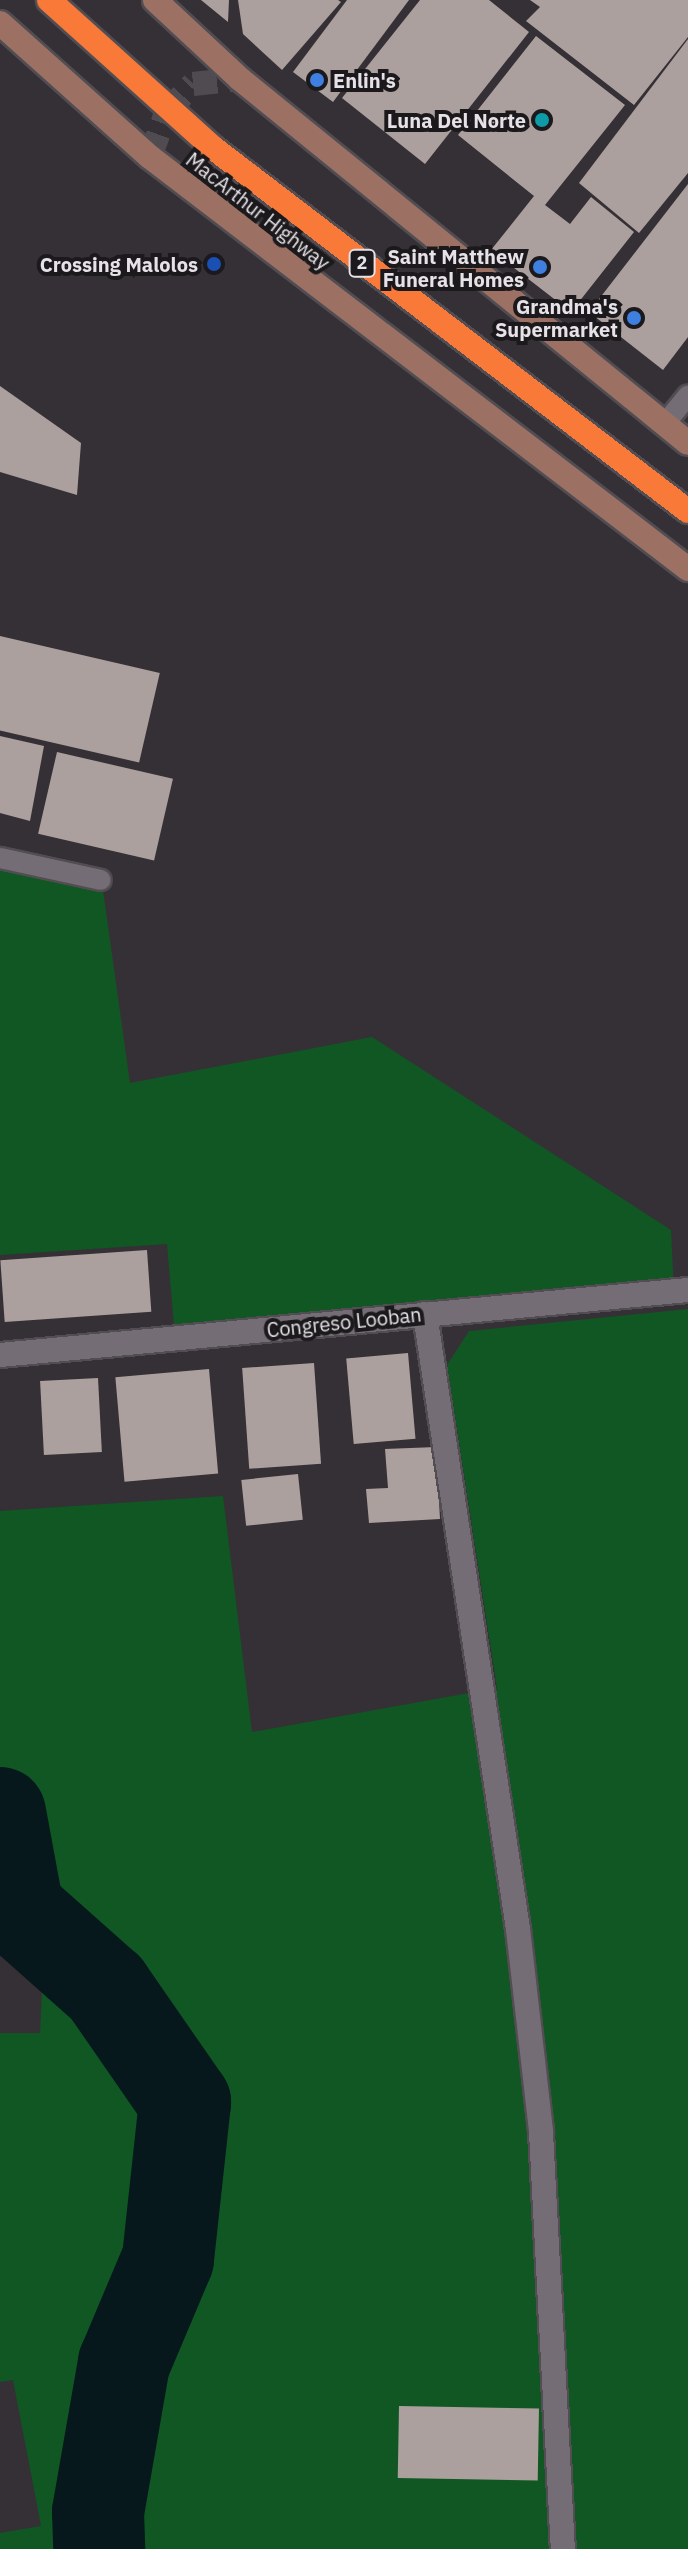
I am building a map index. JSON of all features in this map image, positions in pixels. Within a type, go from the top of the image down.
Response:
[{"type":"highway","name":"MacArthur Highway","points":[[49,0],[212,147],[688,511]]},
{"type":"main road","points":[[155,0],[240,79],[688,443]]},
{"type":"main road","name":"MacArthur Highway","points":[[0,23],[150,157],[688,569]]},
{"type":"street","name":"Congreso Looban","points":[[0,1355],[688,1290]]},
{"type":"street","points":[[425,1314],[538,2101],[563,2549]]},
{"type":"lane","points":[[664,425],[688,395]]},
{"type":"lane","points":[[0,858],[101,880]]},
{"type":"green space","points":[[0,850],[101,876],[130,1083],[372,1037],[671,1230],[674,1292],[174,1326],[167,1244],[0,1255]]},
{"type":"green space","points":[[688,1309],[688,2549],[0,2549],[0,2533],[41,2526],[13,2380],[0,2382],[0,2033],[40,2033],[48,1873],[0,1870],[0,1511],[223,1496],[252,1732],[497,1688],[447,1365],[469,1331]]},
{"type":"building","points":[[201,0],[229,0],[228,22]]},
{"type":"building","points":[[238,0],[341,2],[282,70],[243,34]]},
{"type":"building","points":[[347,0],[409,0],[333,102],[293,72]]},
{"type":"building","points":[[420,0],[489,0],[529,32],[425,164],[342,98]]},
{"type":"building","points":[[530,0],[688,0],[688,37],[634,105],[526,21],[540,7]]},
{"type":"building","name":"Luna Del Norte","points":[[536,36],[625,105],[545,205],[570,224],[591,197],[634,232],[571,312],[491,250],[534,196],[458,135]]},
{"type":"building","points":[[688,39],[688,173],[639,233],[579,183]]},
{"type":"building","points":[[688,184],[688,337],[663,370],[589,312]]},
{"type":"building","points":[[0,386],[81,443],[77,495],[0,472]]},
{"type":"building","points":[[0,636],[160,673],[139,763],[0,730]]},
{"type":"building","points":[[0,736],[44,746],[30,821],[0,813]]},
{"type":"building","points":[[57,752],[173,779],[154,861],[38,834]]},
{"type":"building","points":[[147,1250],[151,1312],[5,1322],[0,1260]]},
{"type":"building","points":[[408,1353],[415,1439],[354,1444],[346,1358]]},
{"type":"building","points":[[314,1363],[321,1464],[249,1469],[242,1368]]},
{"type":"building","points":[[209,1369],[218,1474],[125,1482],[115,1377]]},
{"type":"building","points":[[98,1378],[102,1452],[44,1455],[40,1381]]},
{"type":"building","points":[[436,1447],[440,1519],[369,1523],[366,1489],[388,1488],[385,1449]]},
{"type":"building","points":[[298,1474],[303,1520],[246,1526],[241,1480]]},
{"type":"building","points":[[399,2406],[539,2408],[538,2480],[398,2478]]},
{"type":"waterway","points":[[0,1813],[18,1910],[106,1988],[185,2102],[168,2259],[124,2363],[98,2512],[99,2549]]},
{"type":"tunnel","points":[[150,157],[166,113],[193,84],[240,79]]},
{"type":"place","name":"Enlin's","points":[[317,80]]},
{"type":"place","name":"Luna Del Norte","points":[[542,120]]},
{"type":"place","name":"Crossing Malolos","points":[[214,264]]},
{"type":"place","name":"Saint Matthew Funeral Homes","points":[[540,267]]},
{"type":"place","name":"Grandma's Supermarket","points":[[634,318]]}]
